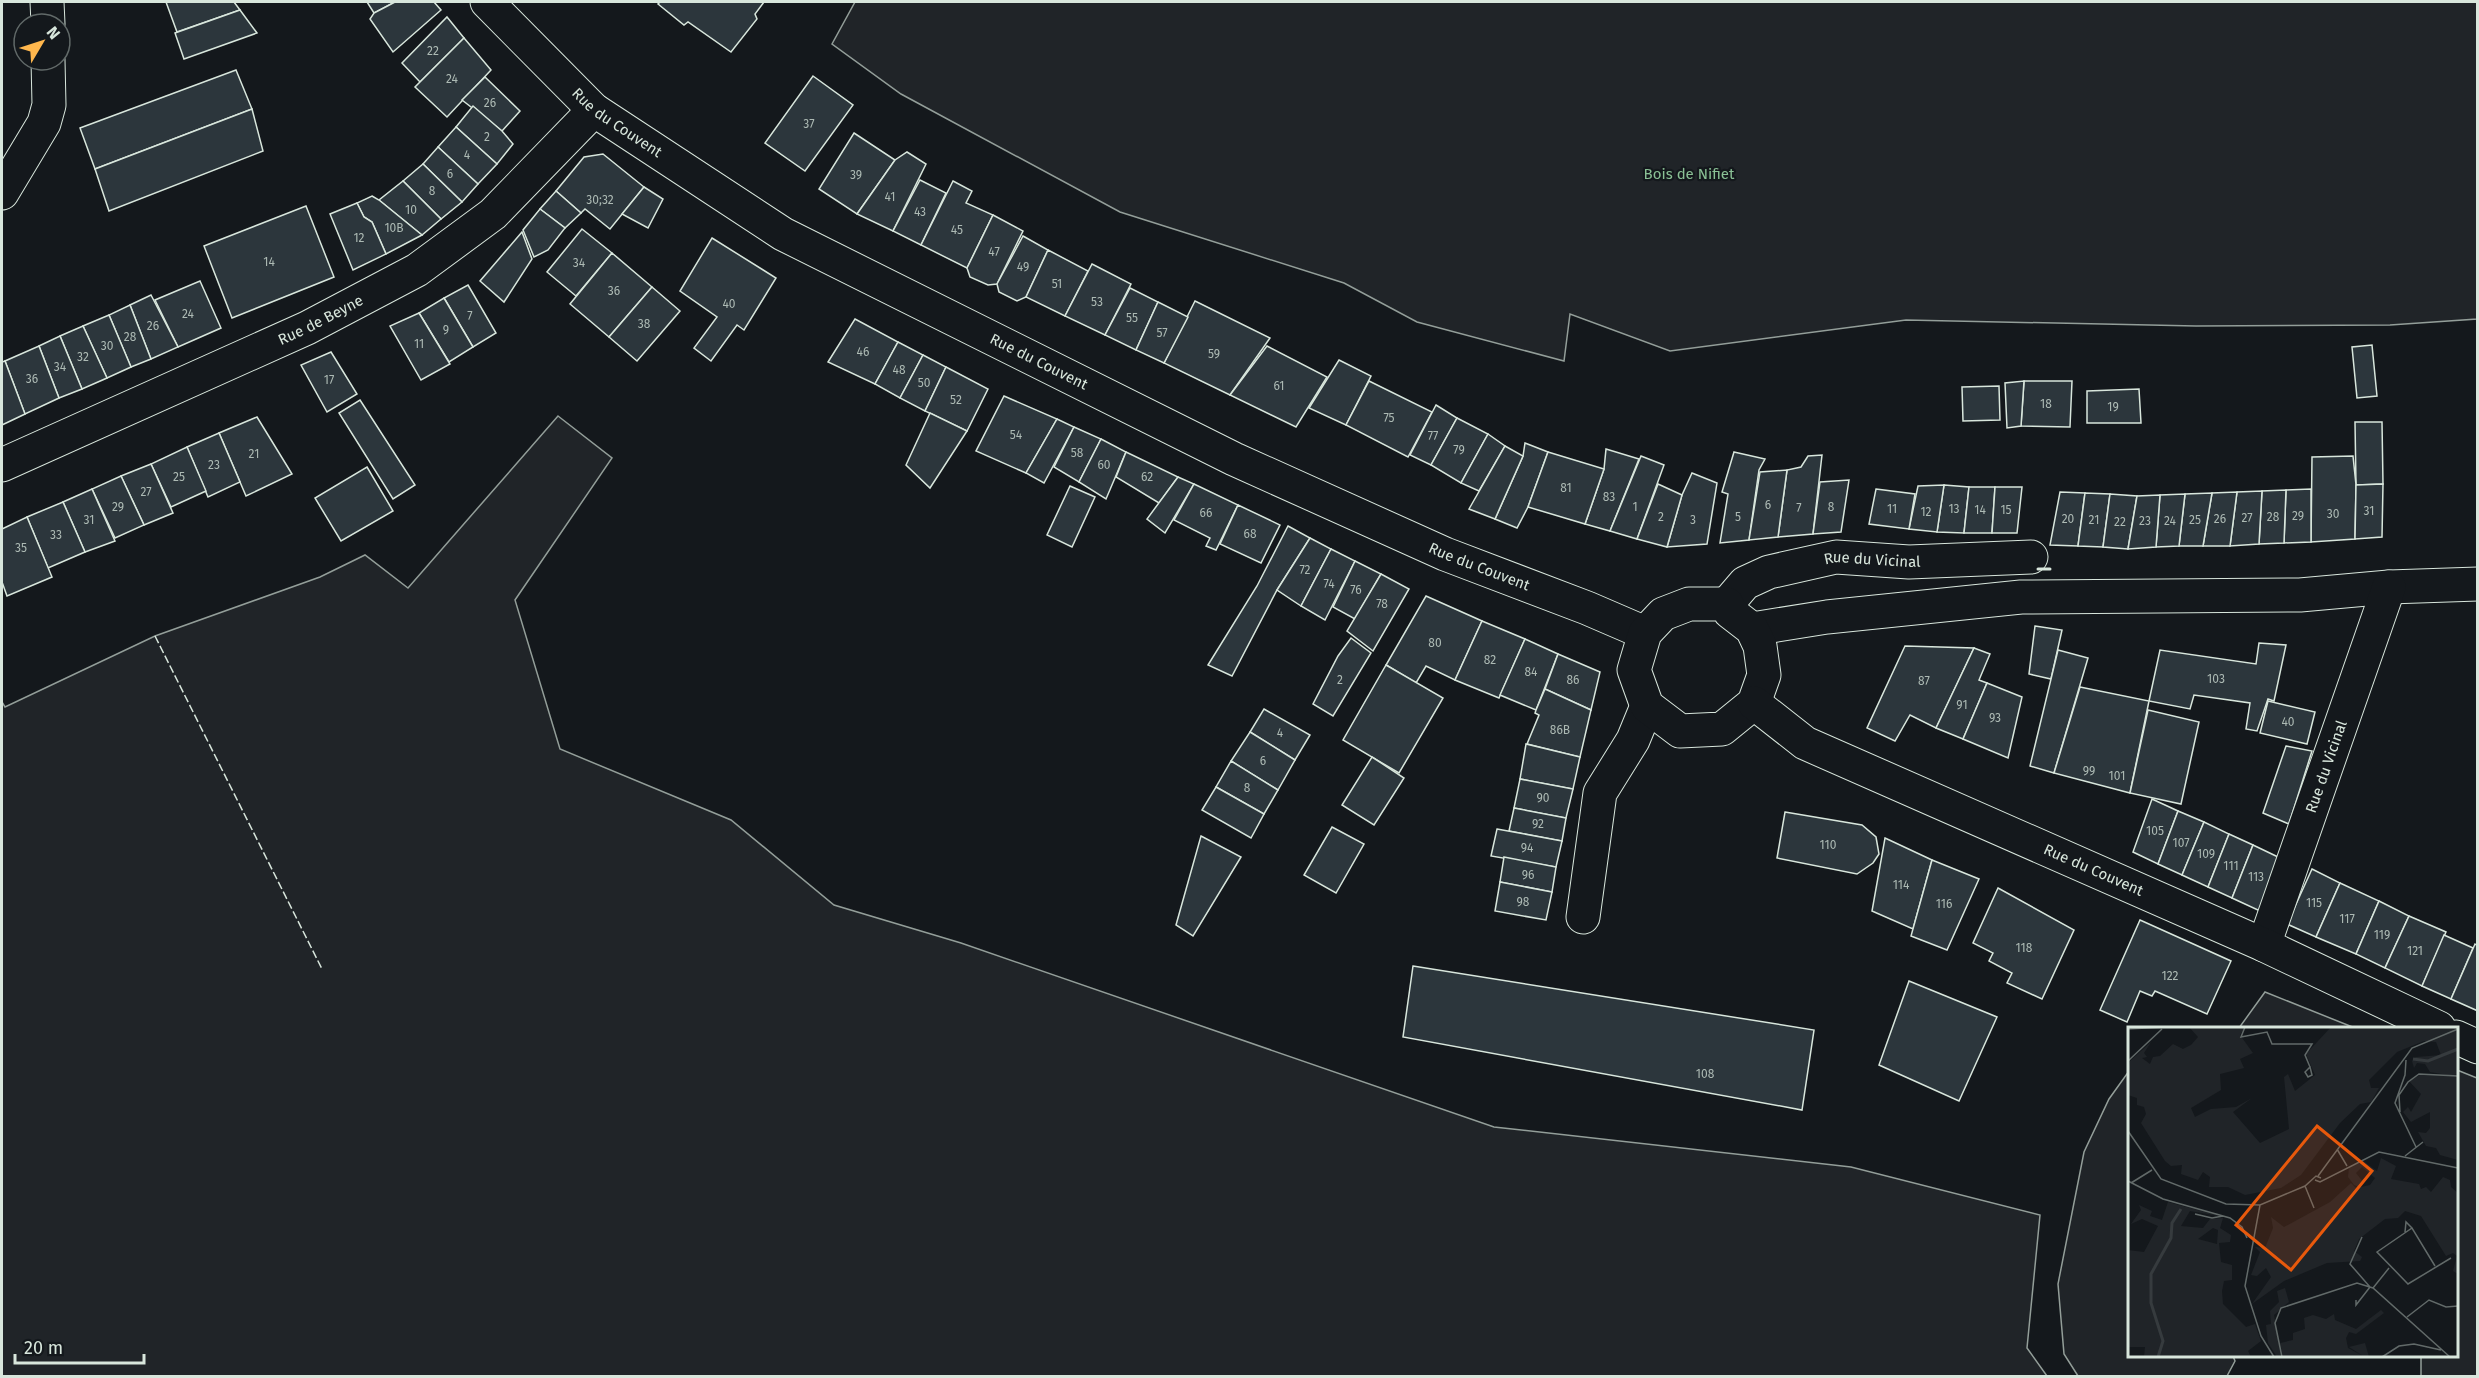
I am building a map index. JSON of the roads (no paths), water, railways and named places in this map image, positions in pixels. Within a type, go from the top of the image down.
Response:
[{"type":"street","name":"Rue du Couvent","points":[[487,2],[594,110],[783,234],[1234,459],[1445,554],[1587,608],[1645,633]]},
{"type":"street","points":[[2,193],[44,123],[49,105],[48,72]]},
{"type":"street","name":"Rue de Beyne","points":[[2,465],[307,328],[417,270],[493,214],[594,110]]},
{"type":"street","name":"Rue du Vicinal","points":[[1727,604],[1745,583],[1768,572],[1836,557],[1909,562],[2031,557]]},
{"type":"street","points":[[1752,629],[1827,617],[2021,597],[2300,595],[2390,587],[2478,584]]},
{"type":"street","name":"Rue du Vicinal","points":[[2264,945],[2390,587]]},
{"type":"street","points":[[1689,604],[1727,604],[1730,612],[1752,629],[1760,646],[1764,675],[1754,703],[1722,729],[1680,730],[1647,706],[1634,670],[1645,633],[1663,614],[1689,604]]},
{"type":"street","name":"Rue du Couvent","points":[[1754,703],[1805,743],[2264,945],[2435,1027]]},
{"type":"street","points":[[1582,917],[1600,793],[1633,740],[1647,706]]},
{"type":"street","points":[[2458,1037],[2478,1047]]},
{"type":"park label","name":"Bois de Nifiet","points":[[1689,174]]}]
